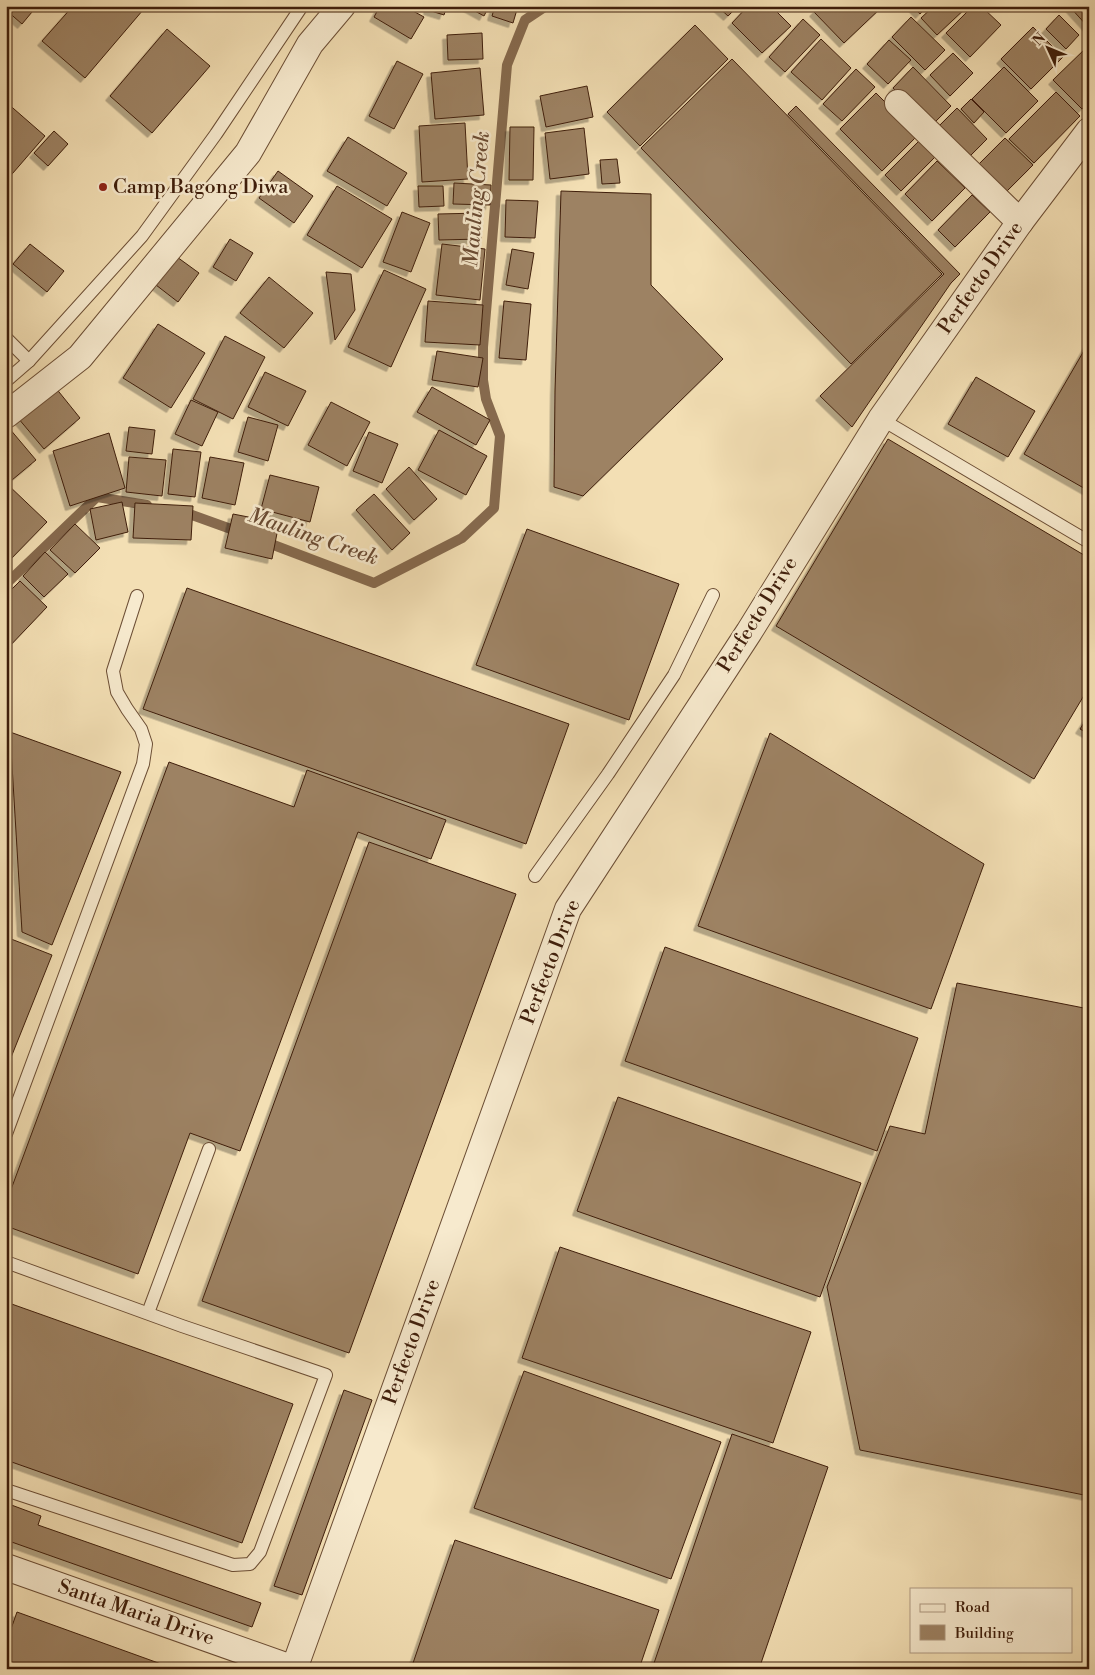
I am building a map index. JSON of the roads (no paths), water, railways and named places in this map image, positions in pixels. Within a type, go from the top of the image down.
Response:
[{"type":"street","points":[[6,415],[80,356],[248,153],[310,44],[342,6]]},
{"type":"street","points":[[898,103],[1020,222]]},
{"type":"street","name":"Perfecto Drive","points":[[294,1669],[568,909],[749,632],[881,419],[1020,222],[1089,131]]},
{"type":"street","name":"Santa Maria Drive","points":[[6,1567],[294,1669]]},
{"type":"lane","points":[[6,381],[29,361],[142,236],[216,134],[302,6]]},
{"type":"lane","points":[[6,338],[29,361]]},
{"type":"lane","points":[[881,419],[1089,542]]},
{"type":"lane","points":[[535,876],[608,774],[674,675],[713,595]]},
{"type":"lane","points":[[6,1134],[143,764],[146,744],[141,729],[126,709],[117,692],[113,672],[137,596]]},
{"type":"lane","points":[[148,1313],[209,1149]]},
{"type":"lane","points":[[6,1262],[326,1375],[260,1552],[250,1564],[233,1564],[6,1490]]},
{"type":"waterway","name":"Mauling Creek","points":[[263,541],[374,583],[462,538],[494,508],[500,436],[486,399],[483,380],[483,347],[507,65],[525,20],[546,6]]},
{"type":"waterway","name":"Mauling Creek","points":[[6,584],[97,497],[147,505]]},
{"type":"waterway","name":"Mauling Creek","points":[[181,511],[242,533]]},
{"type":"place","name":"Camp Bagong Diwa","points":[[103,187]]}]
